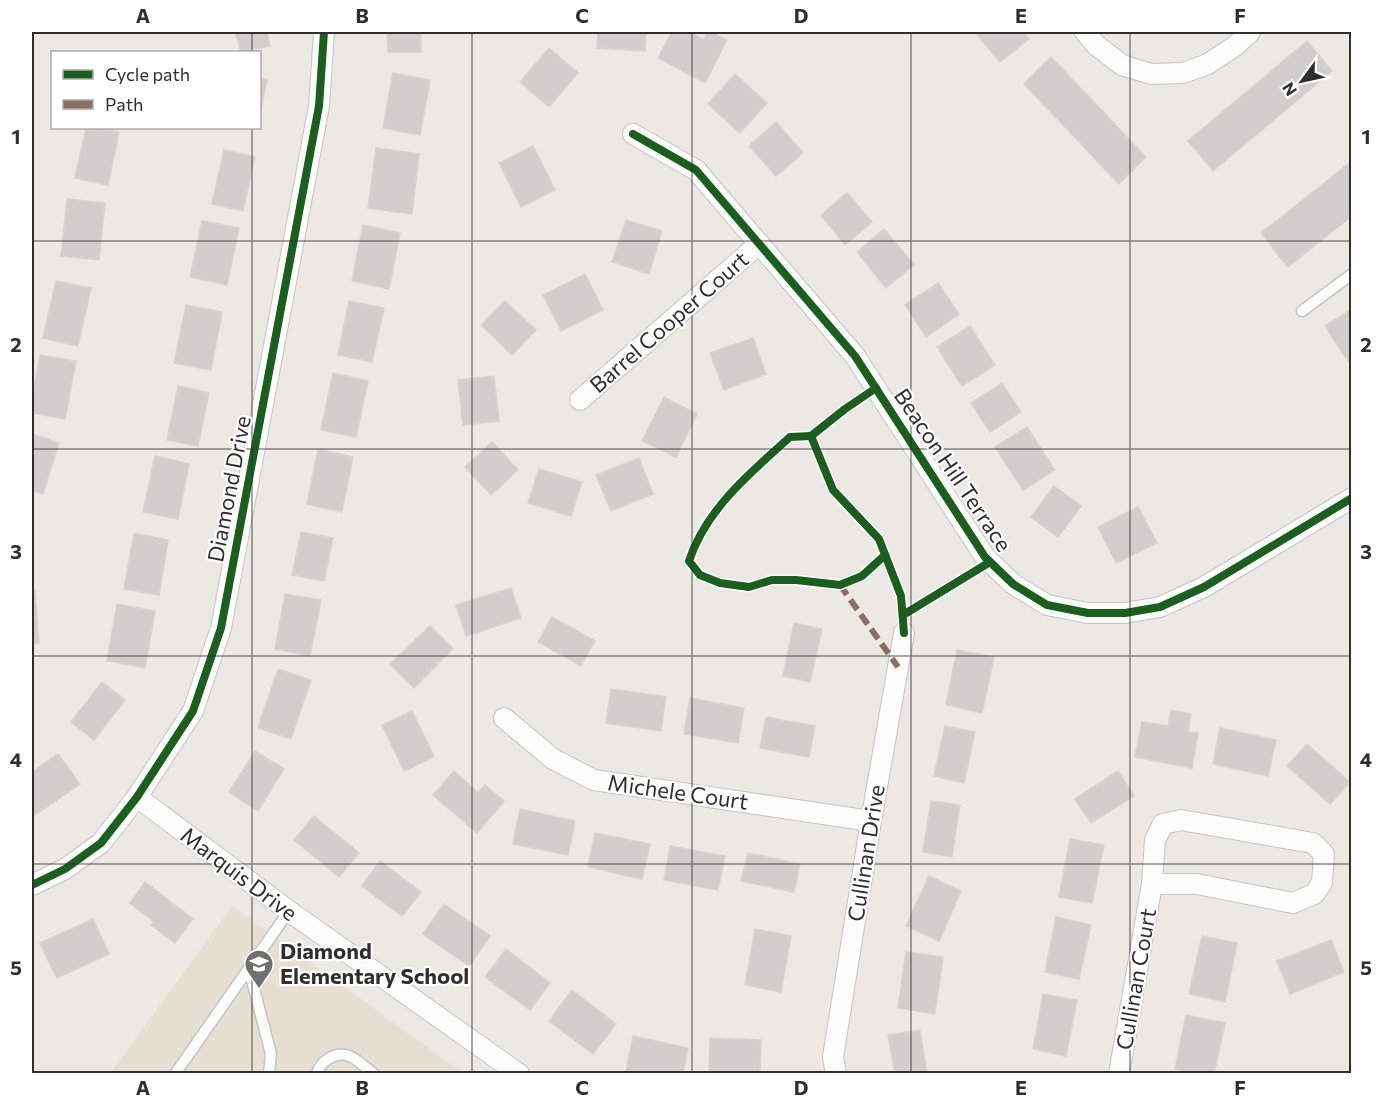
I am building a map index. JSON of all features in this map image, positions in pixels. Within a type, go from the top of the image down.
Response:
[{"type":"street","name":"Diamond Drive","points":[[32,885],[65,869],[101,843],[137,797],[193,711],[221,628],[319,106],[324,32]]},
{"type":"street","points":[[1085,32],[1096,45],[1122,65],[1151,74],[1183,73],[1208,64],[1235,46],[1250,32]]},
{"type":"street","name":"Beacon Hill Terrace","points":[[633,134],[696,170],[855,356],[985,556],[1013,584],[1047,605],[1088,613],[1125,613],[1160,607],[1204,587],[1352,498]]},
{"type":"street","name":"Barrel Cooper Court","points":[[580,400],[759,244]]},
{"type":"street","name":"Cullinan Drive","points":[[836,1074],[833,1057],[904,633]]},
{"type":"street","name":"Michele Court","points":[[504,717],[553,759],[594,780],[871,821]]},
{"type":"street","name":"Marquis Drive","points":[[137,797],[289,910],[519,1074]]},
{"type":"street","name":"Cullinan Court","points":[[1119,1074],[1152,884],[1155,840],[1163,824],[1181,820],[1313,843],[1324,854],[1322,883],[1314,894],[1293,903],[1197,884],[1152,884]]},
{"type":"lane","points":[[1302,311],[1352,274]]},
{"type":"lane","points":[[175,1074],[289,910]]},
{"type":"lane","points":[[249,969],[271,1054],[269,1074]]},
{"type":"lane","points":[[317,1074],[317,1070],[324,1061],[337,1055],[348,1055],[374,1074]]},
{"type":"shaded area","name":"Diamond Elementary School","points":[[232,906],[463,1073],[110,1074]]},
{"type":"building","points":[[235,32],[267,32],[270,46],[241,51]]},
{"type":"building","points":[[387,32],[421,32],[421,52],[388,52]]},
{"type":"building","points":[[598,32],[646,32],[645,51],[597,48]]},
{"type":"building","points":[[672,32],[689,32],[704,39],[707,32],[712,32],[727,40],[705,83],[658,58]]},
{"type":"building","points":[[975,32],[1023,32],[1029,39],[1000,62]]},
{"type":"building","points":[[1307,41],[1332,71],[1213,171],[1188,141]]},
{"type":"building","points":[[549,48],[578,73],[549,107],[520,82]]},
{"type":"building","points":[[1051,57],[1146,157],[1119,184],[1024,84]]},
{"type":"building","points":[[393,73],[430,80],[420,135],[383,128]]},
{"type":"building","points":[[735,74],[767,103],[740,133],[708,104]]},
{"type":"building","points":[[261,78],[267,80],[261,109]]},
{"type":"building","points":[[776,122],[803,153],[776,176],[749,146]]},
{"type":"building","points":[[86,129],[119,132],[108,185],[75,178]]},
{"type":"building","points":[[533,146],[555,190],[521,207],[499,163]]},
{"type":"building","points":[[376,148],[419,154],[412,214],[368,208]]},
{"type":"building","points":[[224,150],[255,157],[243,211],[212,204]]},
{"type":"building","points":[[1352,161],[1352,216],[1288,267],[1261,233]]},
{"type":"building","points":[[847,193],[872,222],[845,245],[821,215]]},
{"type":"building","points":[[67,199],[105,203],[99,260],[61,256]]},
{"type":"building","points":[[626,220],[662,231],[649,274],[612,262]]},
{"type":"building","points":[[202,221],[239,228],[227,285],[190,277]]},
{"type":"building","points":[[363,225],[400,233],[389,289],[352,281]]},
{"type":"building","points":[[884,229],[914,265],[886,288],[857,252]]},
{"type":"building","points":[[585,274],[603,310],[561,331],[543,295]]},
{"type":"building","points":[[56,281],[91,288],[78,346],[43,338]]},
{"type":"building","points":[[938,283],[959,314],[926,337],[905,305]]},
{"type":"building","points":[[349,301],[384,308],[372,362],[338,355]]},
{"type":"building","points":[[505,301],[536,330],[512,355],[481,325]]},
{"type":"building","points":[[186,305],[222,312],[211,370],[174,363]]},
{"type":"building","points":[[1352,309],[1352,367],[1325,326]]},
{"type":"building","points":[[970,326],[995,365],[962,386],[937,347]]},
{"type":"building","points":[[753,338],[766,374],[724,390],[710,353]]},
{"type":"building","points":[[40,355],[76,361],[65,419],[32,413],[32,399]]},
{"type":"building","points":[[333,373],[368,381],[356,437],[321,430]]},
{"type":"building","points":[[494,376],[499,421],[463,425],[458,380]]},
{"type":"building","points":[[1002,383],[1021,412],[990,432],[971,403]]},
{"type":"building","points":[[178,386],[209,393],[198,446],[167,440]]},
{"type":"building","points":[[664,397],[697,414],[676,457],[642,441]]},
{"type":"building","points":[[1027,427],[1055,470],[1023,490],[995,447]]},
{"type":"building","points":[[32,434],[59,443],[43,494],[32,490]]},
{"type":"building","points":[[492,442],[518,470],[491,495],[465,467]]},
{"type":"building","points":[[318,449],[353,457],[342,512],[307,504]]},
{"type":"building","points":[[155,456],[189,464],[178,519],[143,512]]},
{"type":"building","points":[[639,458],[653,494],[611,511],[596,475]]},
{"type":"building","points":[[539,469],[582,482],[571,516],[528,503]]},
{"type":"building","points":[[1054,486],[1081,506],[1058,537],[1031,517]]},
{"type":"building","points":[[1138,507],[1157,543],[1116,563],[1098,527]]},
{"type":"building","points":[[301,532],[333,538],[324,581],[292,575]]},
{"type":"building","points":[[134,533],[168,540],[159,595],[124,589]]},
{"type":"building","points":[[511,588],[521,618],[466,636],[456,605]]},
{"type":"building","points":[[32,591],[35,591],[39,643],[32,644]]},
{"type":"building","points":[[285,594],[321,600],[310,656],[275,649]]},
{"type":"building","points":[[117,604],[155,611],[145,668],[107,661]]},
{"type":"building","points":[[552,617],[595,641],[581,666],[538,642]]},
{"type":"building","points":[[794,623],[822,629],[810,682],[783,676]]},
{"type":"building","points":[[430,626],[453,649],[414,688],[390,664]]},
{"type":"building","points":[[957,650],[994,657],[982,713],[946,705]]},
{"type":"building","points":[[278,669],[311,680],[291,739],[258,728]]},
{"type":"building","points":[[102,682],[125,700],[94,740],[71,722]]},
{"type":"building","points":[[611,689],[666,697],[661,731],[606,723]]},
{"type":"building","points":[[690,698],[744,708],[738,743],[684,734]]},
{"type":"building","points":[[1171,710],[1191,714],[1188,732],[1198,733],[1192,768],[1135,757],[1142,722],[1168,726]]},
{"type":"building","points":[[412,711],[434,757],[404,771],[382,725]]},
{"type":"building","points":[[766,717],[815,726],[809,757],[760,748]]},
{"type":"building","points":[[945,726],[975,732],[964,783],[934,776]]},
{"type":"building","points":[[1220,728],[1276,740],[1268,776],[1213,764]]},
{"type":"building","points":[[1307,744],[1350,782],[1330,804],[1287,766]]},
{"type":"building","points":[[255,751],[284,769],[258,811],[229,792]]},
{"type":"building","points":[[58,754],[80,784],[32,817],[32,772]]},
{"type":"building","points":[[454,771],[478,792],[485,785],[504,801],[477,833],[433,795]]},
{"type":"building","points":[[1118,771],[1134,796],[1091,823],[1075,799]]},
{"type":"building","points":[[931,801],[960,805],[952,857],[923,852]]},
{"type":"building","points":[[520,809],[575,821],[568,855],[513,844]]},
{"type":"building","points":[[314,816],[359,853],[339,877],[294,840]]},
{"type":"building","points":[[595,833],[650,844],[642,879],[588,867]]},
{"type":"building","points":[[1070,839],[1104,845],[1092,903],[1059,897]]},
{"type":"building","points":[[670,846],[725,856],[718,890],[664,880]]},
{"type":"building","points":[[748,853],[800,864],[794,892],[741,881]]},
{"type":"building","points":[[380,861],[421,892],[402,916],[362,886]]},
{"type":"building","points":[[929,876],[961,891],[939,941],[906,926]]},
{"type":"building","points":[[145,882],[193,919],[175,943],[151,925],[154,922],[130,903]]},
{"type":"building","points":[[444,904],[490,936],[469,966],[423,934]]},
{"type":"building","points":[[1056,917],[1091,925],[1079,979],[1045,972]]},
{"type":"building","points":[[93,919],[109,954],[57,978],[40,943]]},
{"type":"building","points":[[755,929],[791,936],[781,992],[745,985]]},
{"type":"building","points":[[1202,936],[1237,943],[1225,1002],[1189,994]]},
{"type":"building","points":[[1331,940],[1344,972],[1290,994],[1277,961]]},
{"type":"building","points":[[506,949],[550,983],[530,1010],[485,977]]},
{"type":"building","points":[[906,952],[943,957],[935,1014],[898,1008]]},
{"type":"building","points":[[572,990],[616,1024],[593,1054],[549,1021]]},
{"type":"building","points":[[1043,994],[1077,1000],[1066,1056],[1033,1049]]},
{"type":"building","points":[[1186,1015],[1225,1023],[1214,1074],[1196,1074],[1175,1069]]},
{"type":"building","points":[[920,1030],[927,1074],[895,1074],[888,1035]]},
{"type":"building","points":[[633,1036],[688,1048],[683,1074],[626,1072]]},
{"type":"building","points":[[710,1038],[761,1040],[760,1074],[709,1074]]},
{"type":"marked path","points":[[840,585],[898,667]]},
{"type":"cycle path","points":[[32,885],[65,869],[101,843],[137,797],[193,711],[221,628],[319,106],[324,32]]},
{"type":"cycle path","points":[[633,134],[696,170],[855,356],[985,557],[1013,584],[1047,605],[1088,613],[1125,613],[1160,607],[1204,587],[1352,498]]},
{"type":"cycle path","points":[[876,388],[811,436],[833,490],[879,539],[901,596],[904,633]]},
{"type":"cycle path","points":[[811,436],[790,437],[745,478],[706,525],[689,561],[700,575],[720,583],[749,587],[772,580],[796,580],[840,585],[862,576],[885,555]]},
{"type":"cycle path","points":[[903,615],[990,562]]},
{"type":"place","name":"Diamond Elementary School","points":[[259,990]]}]
